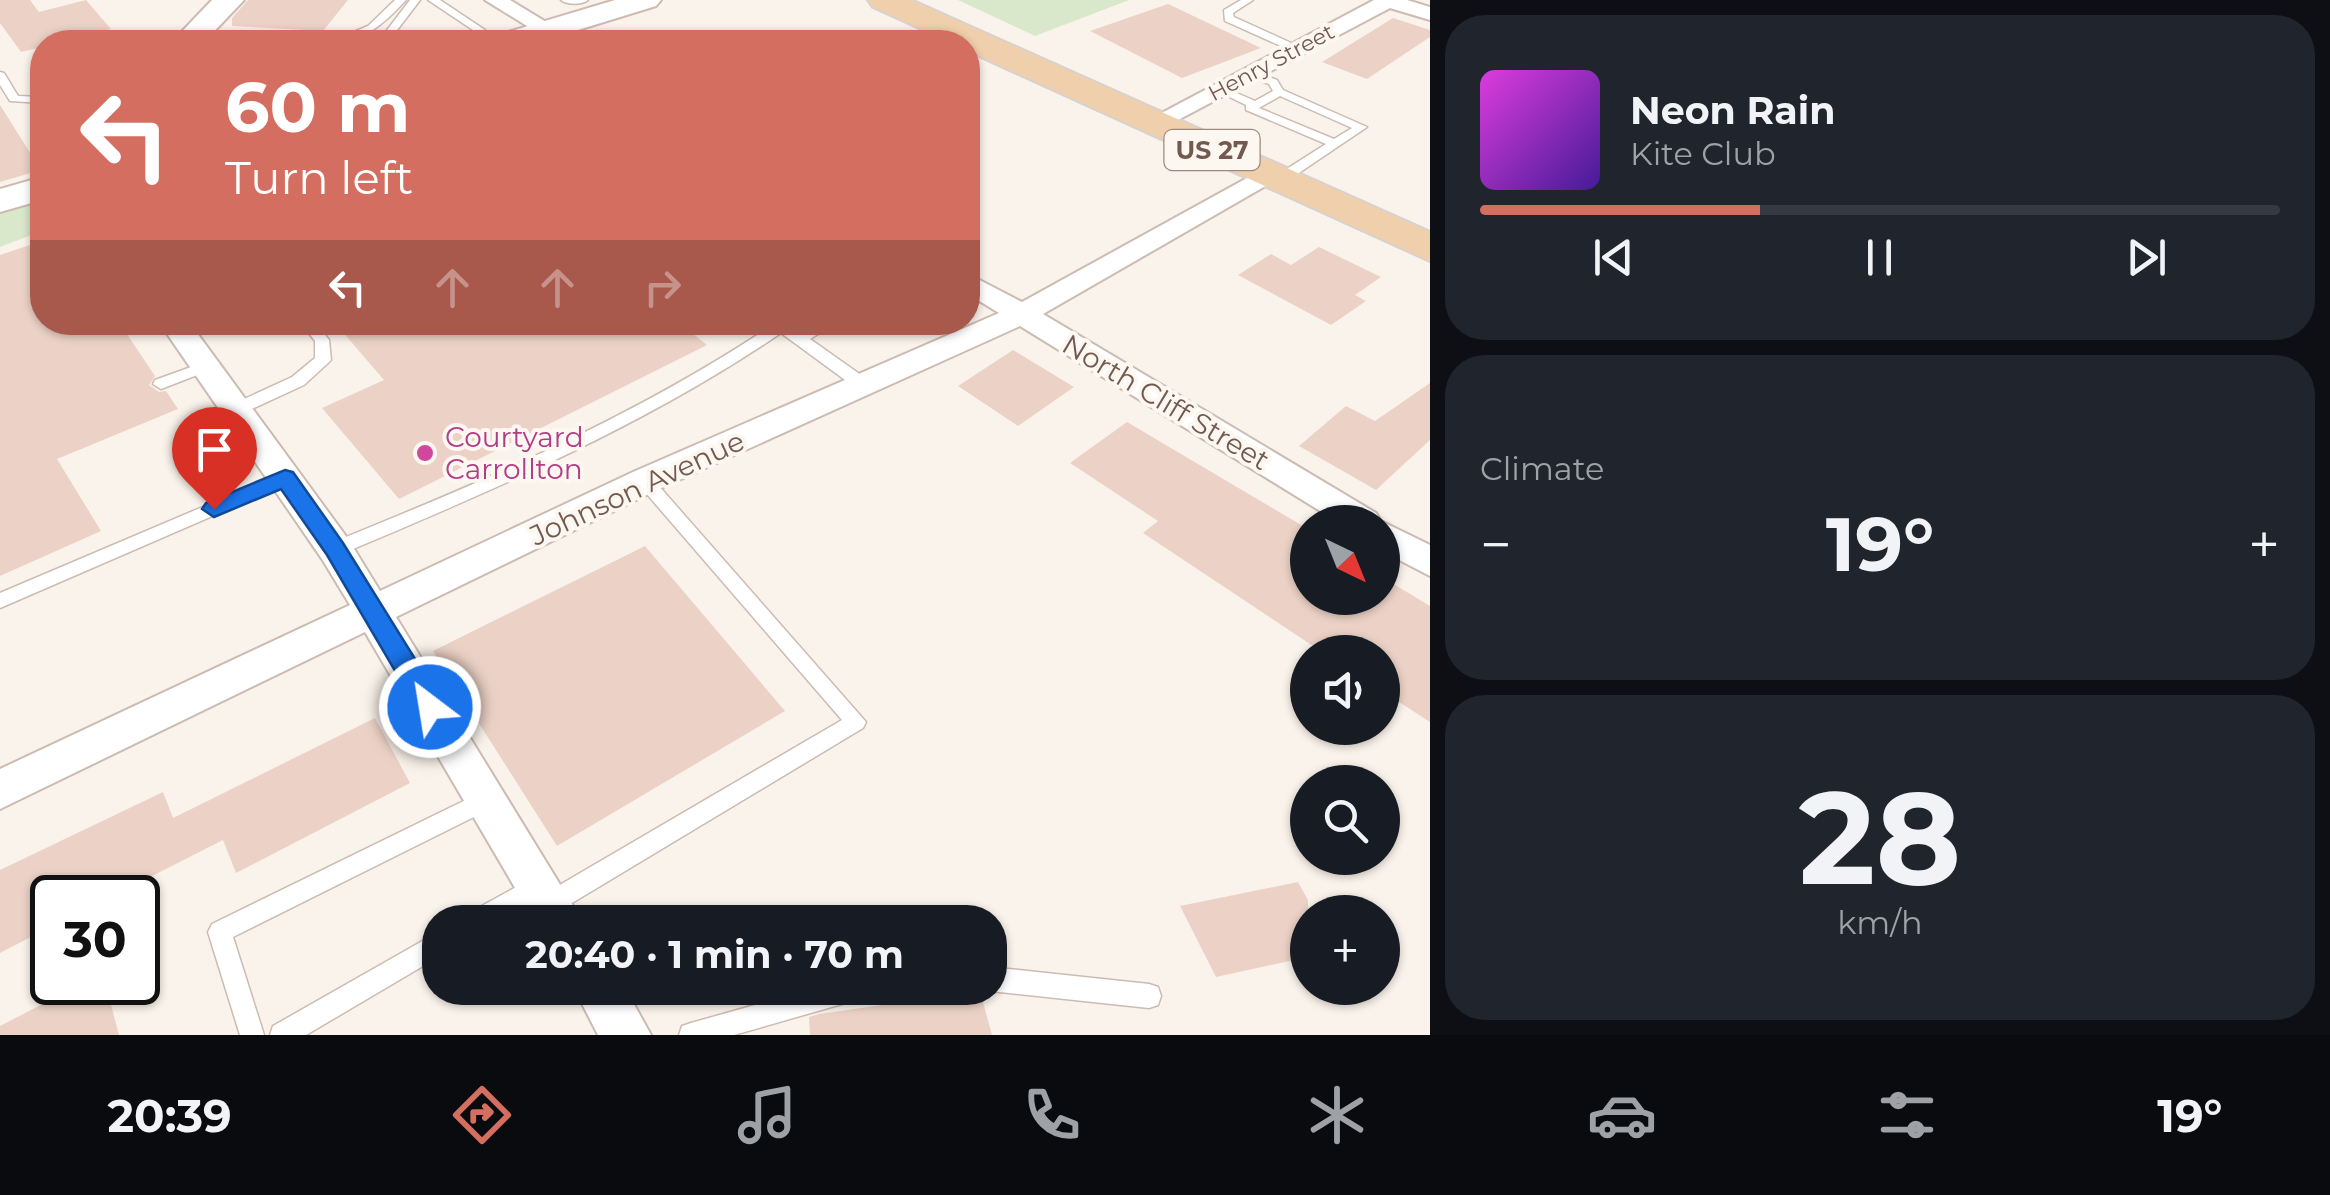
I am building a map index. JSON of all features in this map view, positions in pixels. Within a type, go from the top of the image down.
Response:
[{"type":"main road","points":[[199,30],[230,0]]},
{"type":"main road","points":[[573,30],[646,0]]},
{"type":"main road","name":"US 27","points":[[884,0],[949,30]]},
{"type":"main road","name":"US 27","points":[[980,44],[1430,248]]},
{"type":"street","points":[[495,0],[548,30]]},
{"type":"street","points":[[1387,0],[1430,14]]},
{"type":"street","name":"Henry Street","points":[[1153,124],[1387,0]]},
{"type":"street","name":"Johnson Avenue","points":[[980,332],[1022,314],[1273,178]]},
{"type":"street","name":"North Cliff Street","points":[[980,289],[1336,505]]},
{"type":"street","points":[[182,335],[335,549],[549,904]]},
{"type":"street","name":"Johnson Avenue","points":[[0,790],[375,614],[645,481],[974,335]]},
{"type":"street","points":[[608,1005],[626,1035]]},
{"type":"lane","points":[[369,30],[401,0]]},
{"type":"lane","points":[[392,30],[416,0]]},
{"type":"lane","points":[[433,0],[485,30]]},
{"type":"lane","points":[[566,0],[583,0]]},
{"type":"lane","points":[[1248,0],[1233,8],[1229,19],[1296,49]]},
{"type":"lane","points":[[1250,73],[1272,82],[1279,92],[1362,127],[1273,178]]},
{"type":"lane","points":[[0,75],[14,99]]},
{"type":"lane","points":[[1219,89],[1255,105]]},
{"type":"lane","points":[[1279,92],[1250,108],[1335,144]]},
{"type":"lane","points":[[0,102],[30,100]]},
{"type":"lane","points":[[235,410],[298,381],[323,360],[322,340],[318,335]]},
{"type":"lane","points":[[335,549],[622,425],[690,387],[763,335]]},
{"type":"lane","points":[[794,335],[862,384]]},
{"type":"lane","points":[[800,339],[807,335]]},
{"type":"lane","points":[[161,384],[205,368]]},
{"type":"lane","points":[[0,601],[285,478]]},
{"type":"lane","points":[[549,904],[856,722],[645,481]]},
{"type":"lane","points":[[252,1035],[220,932],[490,805]]},
{"type":"lane","points":[[282,1035],[422,953]]},
{"type":"lane","points":[[1007,981],[1149,996]]},
{"type":"lane","points":[[691,1035],[796,1005]]},
{"type":"green space","points":[[958,0],[1129,0],[1035,36]]},
{"type":"green space","points":[[30,205],[30,236],[0,247],[0,213]]},
{"type":"building","points":[[0,0],[30,0],[39,12],[86,0],[111,29],[30,30],[30,50],[21,52],[0,23]]},
{"type":"building","points":[[248,0],[348,0],[324,30],[232,26],[232,18]]},
{"type":"building","points":[[1168,4],[1261,48],[1182,78],[1090,31]]},
{"type":"building","points":[[1393,18],[1430,30],[1430,37],[1367,79],[1322,62]]},
{"type":"building","points":[[0,105],[30,153],[30,173],[0,182]]},
{"type":"building","points":[[30,245],[30,335],[128,335],[155,376],[149,385],[159,392],[166,391],[178,409],[57,459],[101,531],[0,576],[0,255]]},
{"type":"building","points":[[1319,247],[1381,277],[1355,295],[1366,301],[1331,325],[1238,275],[1271,254],[1291,265]]},
{"type":"building","name":"Courtyard Carrollton","points":[[345,335],[694,335],[707,345],[399,499],[322,408],[384,380]]},
{"type":"building","points":[[1013,350],[1074,387],[1018,426],[958,386]]},
{"type":"building","points":[[1430,383],[1430,440],[1376,490],[1299,446],[1346,406],[1375,421]]},
{"type":"building","points":[[1127,422],[1290,518],[1290,615],[1400,615],[1400,588],[1430,606],[1430,722],[1400,703],[1400,635],[1296,635],[1143,533],[1158,521],[1070,463]]},
{"type":"building","points":[[645,546],[785,711],[557,846],[433,651]]},
{"type":"building","points":[[375,718],[410,783],[236,873],[223,840],[154,875],[30,875],[30,937],[0,953],[0,870],[163,792],[173,818]]},
{"type":"building","points":[[1298,882],[1305,895],[1290,895],[1290,961],[1216,977],[1180,906]]},
{"type":"building","points":[[41,1005],[111,1005],[119,1035],[0,1035],[0,1026]]},
{"type":"building","points":[[882,1005],[984,1005],[992,1035],[810,1035],[809,1017]]},
{"type":"place","name":"Courtyard Carrollton","points":[[425,453]]},
{"type":"route","points":[[214,509],[285,478],[335,549],[430,707]]}]
